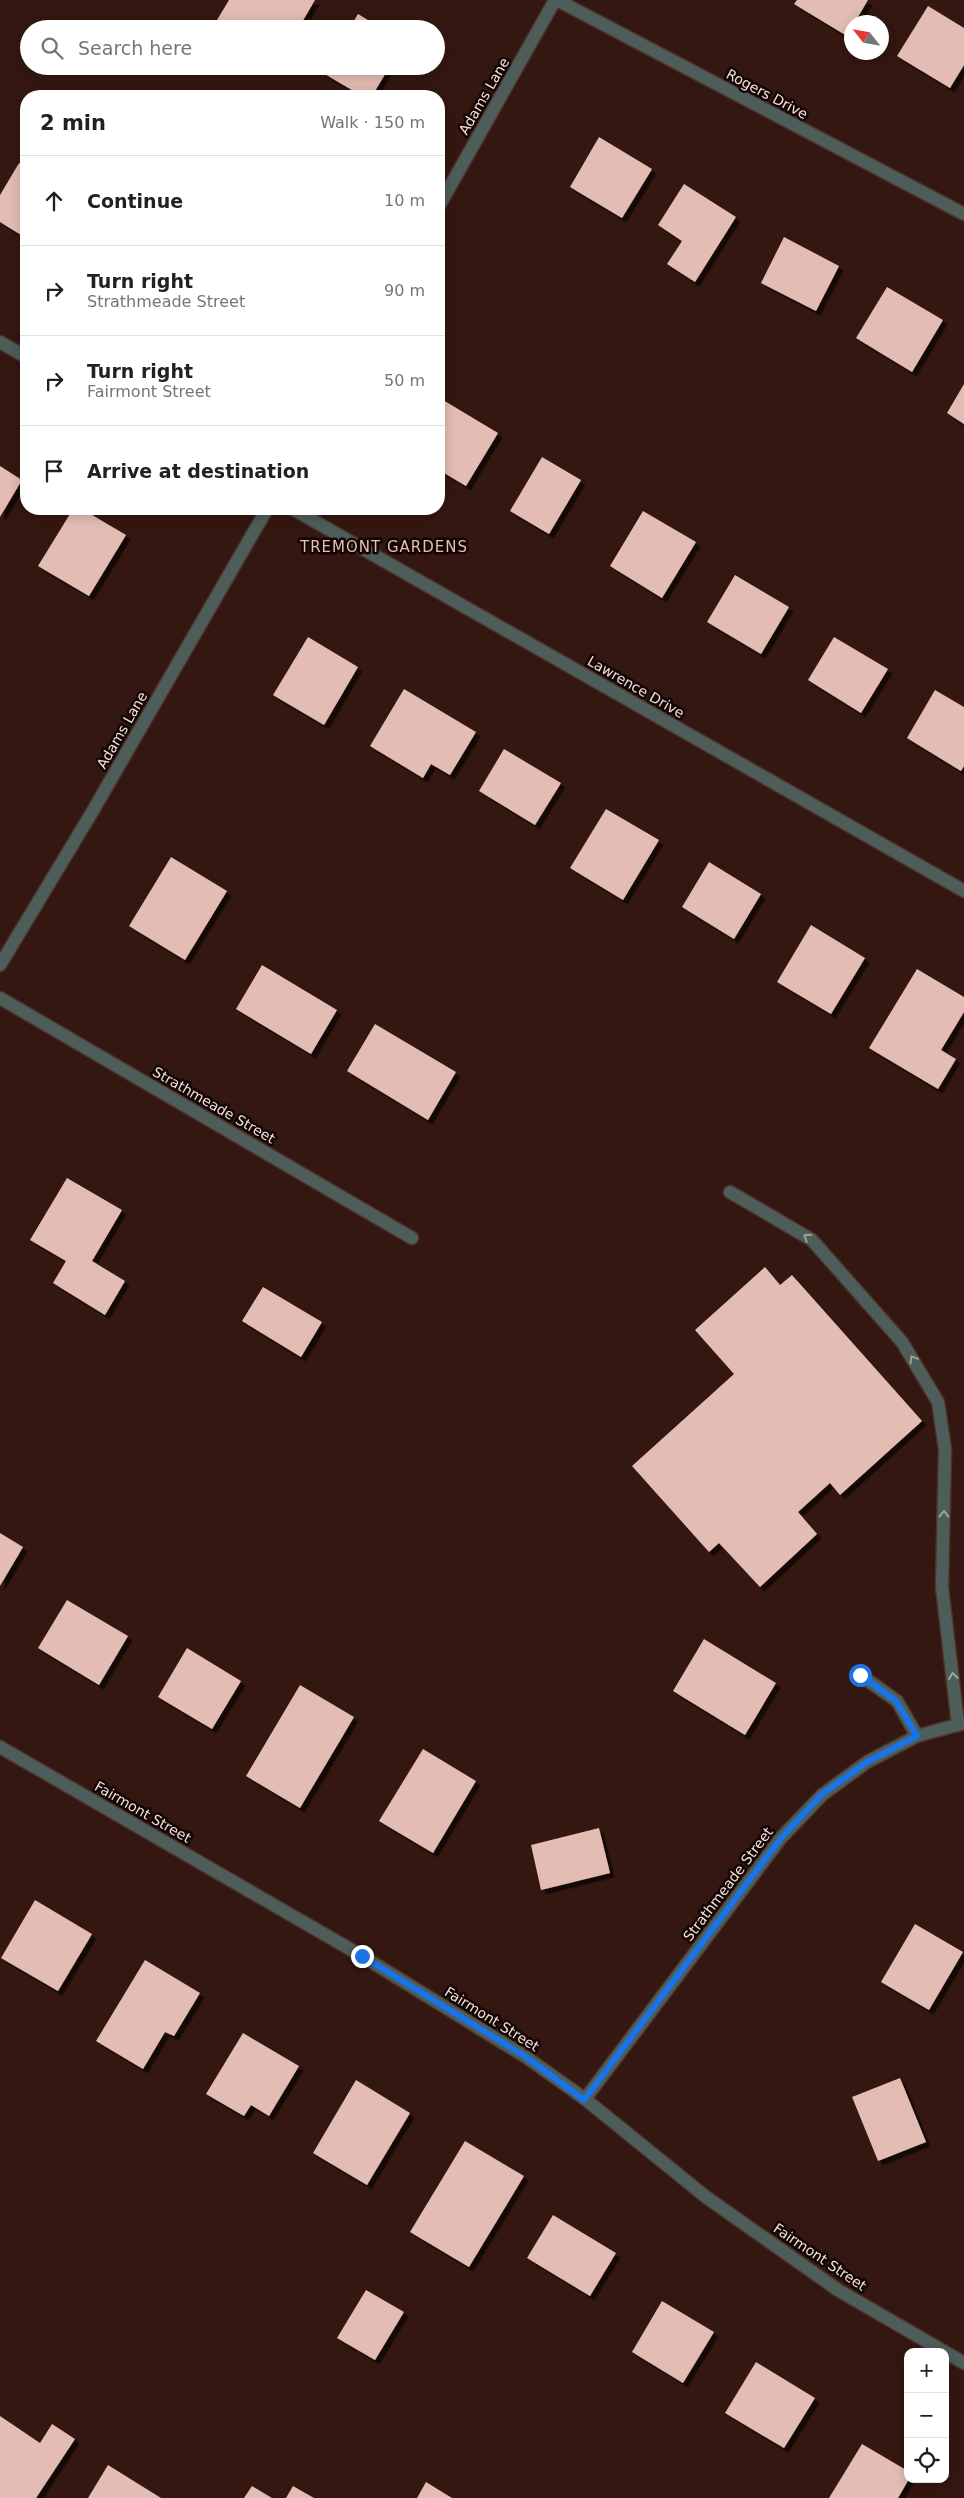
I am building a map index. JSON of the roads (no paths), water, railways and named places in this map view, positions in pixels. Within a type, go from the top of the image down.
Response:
[{"type":"street","name":"Adams Lane","points":[[445,195],[556,0]]},
{"type":"street","name":"Rogers Drive","points":[[556,0],[964,214]]},
{"type":"street","points":[[0,342],[20,354]]},
{"type":"street","name":"Adams Lane","points":[[0,965],[91,814],[264,515]]},
{"type":"street","name":"Lawrence Drive","points":[[303,515],[964,892]]},
{"type":"street","name":"Strathmeade Street","points":[[0,998],[412,1238]]},
{"type":"street","points":[[730,1192],[812,1240],[902,1342],[938,1402],[945,1448],[942,1587],[961,1724]]},
{"type":"street","points":[[860,1675],[896,1701],[917,1736]]},
{"type":"street","name":"Strathmeade Street","points":[[584,2100],[781,1838],[822,1794],[867,1762],[917,1736],[961,1724]]},
{"type":"street","name":"Fairmont Street","points":[[0,1747],[362,1956],[526,2057],[584,2100],[706,2197],[838,2290],[938,2348]]},
{"type":"street","name":"Fairmont Street","points":[[949,2354],[964,2363]]},
{"type":"district","name":"TREMONT GARDENS","points":[[384,547]]}]
